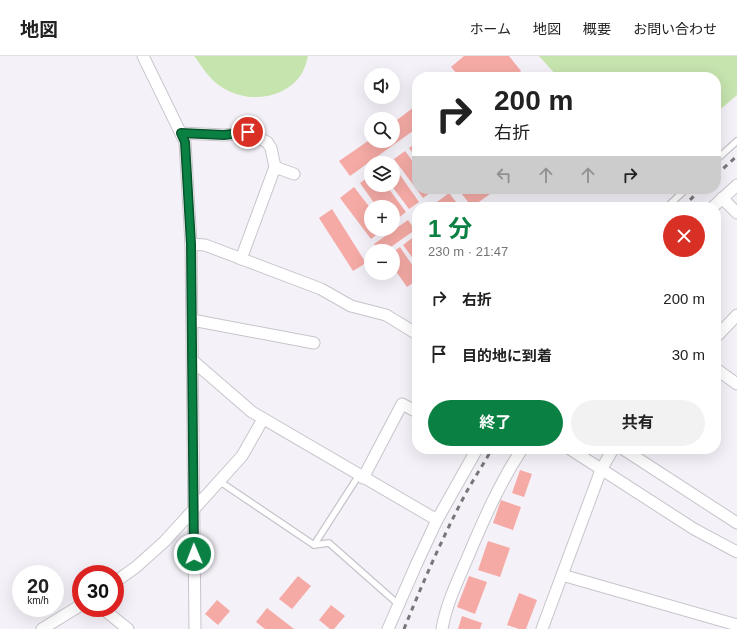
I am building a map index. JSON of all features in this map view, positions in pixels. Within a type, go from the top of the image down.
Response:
[{"type":"street","points":[[143,56],[185,142],[191,244],[195,629]]},
{"type":"street","points":[[181,133],[224,135],[248,132],[267,142],[271,148],[275,167],[241,259]]},
{"type":"street","points":[[275,167],[294,174]]},
{"type":"street","points":[[718,202],[737,185]]},
{"type":"street","points":[[722,198],[737,213]]},
{"type":"street","points":[[191,244],[205,245],[321,289],[351,306],[386,315],[412,331]]},
{"type":"street","points":[[721,332],[737,316]]},
{"type":"street","points":[[192,320],[314,343]]},
{"type":"street","points":[[193,361],[252,412],[437,520]]},
{"type":"street","points":[[721,373],[737,384]]},
{"type":"street","points":[[361,476],[402,404],[412,409]]},
{"type":"street","points":[[124,576],[165,541],[242,456],[263,419]]},
{"type":"street","points":[[388,629],[437,520],[474,454]]},
{"type":"street","points":[[442,629],[448,606],[483,521],[497,492],[519,454]]},
{"type":"street","points":[[577,454],[694,529],[737,552]]},
{"type":"street","points":[[542,629],[601,470],[610,454]]},
{"type":"street","points":[[631,454],[737,523]]},
{"type":"street","points":[[562,576],[737,625]]},
{"type":"street","points":[[42,629],[72,611]]},
{"type":"street","points":[[113,617],[128,629]]},
{"type":"lane","points":[[721,155],[737,141]]},
{"type":"lane","points":[[672,202],[681,194]]},
{"type":"lane","points":[[314,545],[361,476]]},
{"type":"lane","points":[[219,481],[314,545],[329,543],[398,604]]},
{"type":"green space","points":[[194,56],[308,56],[301,75],[288,88],[270,96],[249,97],[239,95],[220,86],[209,76]]},
{"type":"green space","points":[[539,56],[737,56],[737,95],[721,109],[721,72],[553,72]]},
{"type":"building","points":[[464,56],[509,56],[521,71],[455,72],[451,67]]},
{"type":"building","points":[[412,109],[412,132],[400,140],[400,118]]},
{"type":"building","points":[[364,144],[364,148],[389,148],[378,156],[364,156],[364,166],[350,176],[339,161]]},
{"type":"building","points":[[405,151],[412,160],[412,183],[400,167],[400,156],[398,156]]},
{"type":"building","points":[[400,175],[419,202],[412,202],[412,207],[409,209],[396,192],[400,192]]},
{"type":"building","points":[[364,180],[364,189],[360,183]]},
{"type":"building","points":[[354,187],[364,200],[364,230],[340,198]]},
{"type":"building","points":[[366,192],[391,192],[397,200],[372,200]]},
{"type":"building","points":[[420,194],[428,194],[423,198]]},
{"type":"building","points":[[450,194],[456,202],[437,202]]},
{"type":"building","points":[[462,194],[490,194],[479,202],[468,202]]},
{"type":"building","points":[[400,204],[406,212],[400,217]]},
{"type":"building","points":[[332,209],[364,260],[364,264],[353,271],[319,218]]},
{"type":"building","points":[[408,220],[412,226],[412,232],[395,244],[374,244],[385,236],[400,236],[400,226]]},
{"type":"building","points":[[412,238],[412,257],[403,245]]},
{"type":"building","points":[[400,247],[412,265],[412,284],[407,287],[400,277]]},
{"type":"building","points":[[520,470],[532,474],[524,497],[512,493]]},
{"type":"building","points":[[501,500],[521,507],[513,530],[493,523]]},
{"type":"building","points":[[488,541],[510,548],[500,577],[478,570]]},
{"type":"building","points":[[298,576],[311,586],[292,609],[279,599]]},
{"type":"building","points":[[469,576],[487,582],[475,614],[457,607]]},
{"type":"building","points":[[519,593],[537,600],[526,629],[519,629],[507,625]]},
{"type":"building","points":[[217,600],[230,611],[218,625],[205,614]]},
{"type":"building","points":[[331,605],[345,616],[334,629],[330,629],[319,620]]},
{"type":"building","points":[[267,608],[294,629],[265,629],[256,622]]},
{"type":"building","points":[[462,616],[482,623],[480,629],[458,629]]},
{"type":"railway","points":[[721,170],[737,156]]},
{"type":"railway","points":[[688,202],[696,194]]},
{"type":"railway","points":[[404,629],[450,525],[467,491],[489,454]]},
{"type":"route","points":[[194,554],[191,244],[185,142],[181,133],[224,135],[248,132]]}]
